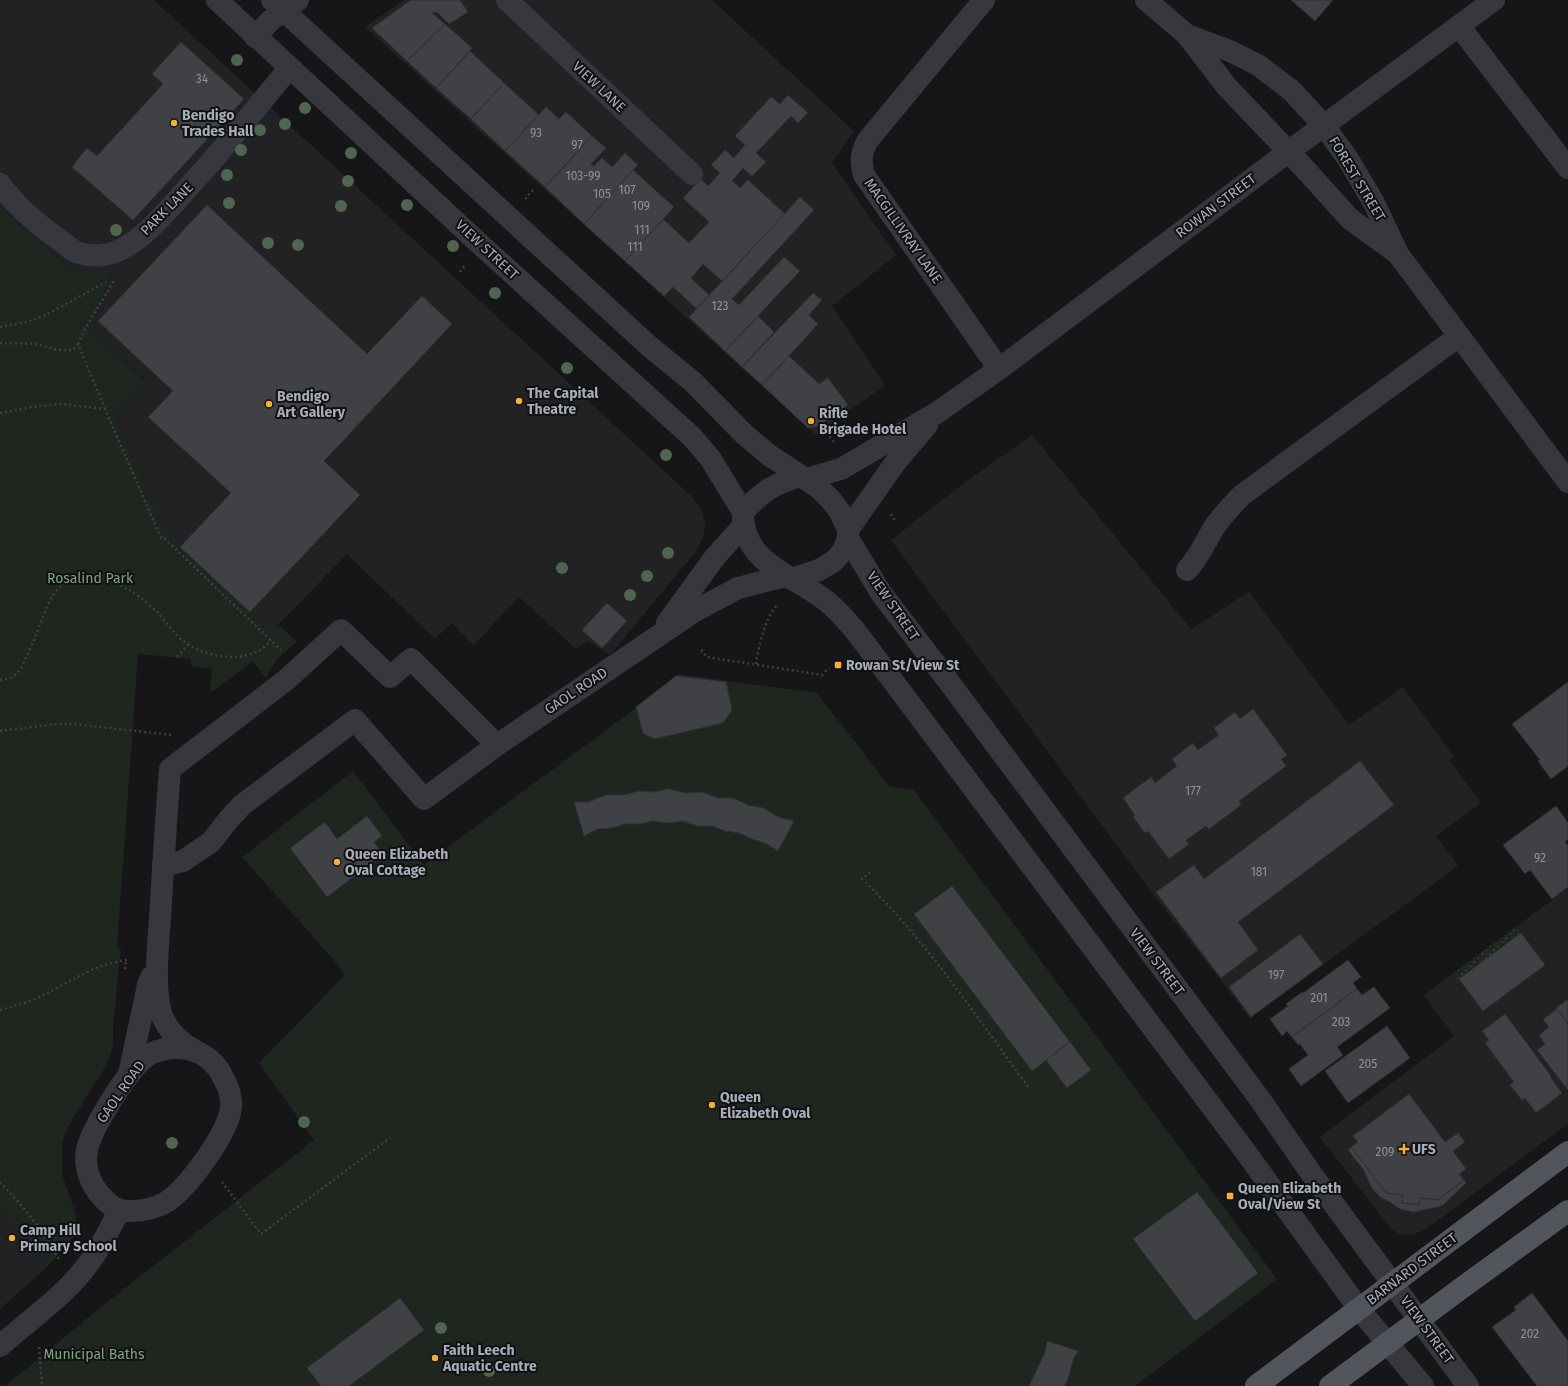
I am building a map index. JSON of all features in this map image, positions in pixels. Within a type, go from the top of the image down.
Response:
[{"type":"main road","name":"BARNARD STREET","points":[[1256,1386],[1568,1152]]},
{"type":"main road","points":[[1330,1386],[1568,1211]]},
{"type":"street","name":"VIEW STREET","points":[[217,0],[289,68],[692,437],[710,458],[743,519]]},
{"type":"street","name":"VIEW LANE","points":[[507,0],[692,174]]},
{"type":"street","name":"MACGILLIVRAY LANE","points":[[984,0],[868,140],[862,149],[861,158],[864,175],[999,369]]},
{"type":"street","name":"FOREST STREET","points":[[1146,0],[1187,35],[1227,87],[1350,219],[1398,254]]},
{"type":"street","name":"ROWAN STREET","points":[[803,478],[841,469],[938,412],[999,369],[1288,152],[1494,0]]},
{"type":"street","points":[[255,36],[285,3],[649,346],[693,382],[744,434],[769,455],[819,488],[831,500],[840,512],[848,534],[843,551],[834,561],[819,570],[789,577]]},
{"type":"street","points":[[1459,26],[1568,168]]},
{"type":"street","name":"FOREST STREET","points":[[1187,35],[1230,51],[1258,65],[1292,91],[1324,126],[1348,159],[1374,202],[1398,254],[1568,482]]},
{"type":"street","name":"PARK LANE","points":[[0,184],[6,193],[19,206],[56,238],[75,252],[89,255],[104,255],[119,251],[152,227],[221,152],[289,68]]},
{"type":"street","points":[[1187,570],[1193,563],[1216,525],[1229,508],[1242,495],[1459,336]]},
{"type":"street","name":"ROWAN STREET","points":[[848,534],[895,463],[938,412]]},
{"type":"street","points":[[803,478],[777,484],[770,488],[743,519],[748,539],[755,551],[769,565],[824,600],[840,613],[875,655],[1237,1140],[1359,1309],[1423,1386]]},
{"type":"street","name":"GAOL ROAD","points":[[656,638],[743,519]]},
{"type":"street","name":"VIEW STREET","points":[[848,534],[881,593],[897,615],[1259,1098],[1313,1176],[1468,1386]]},
{"type":"street","name":"GAOL ROAD","points":[[163,866],[183,861],[211,842],[228,819],[242,805],[355,720],[424,799],[497,745],[695,611],[725,594],[747,585],[789,577]]},
{"type":"street","points":[[194,1050],[183,1045],[171,1032],[160,1009],[158,958],[170,769],[286,680],[341,630],[390,677],[411,659],[497,745]]},
{"type":"street","points":[[129,1075],[148,985],[158,958]]},
{"type":"street","name":"GAOL ROAD","points":[[172,1048],[194,1050],[211,1060],[225,1079],[229,1088],[231,1107],[223,1130],[203,1162],[184,1186],[160,1205],[142,1211],[126,1212],[114,1208],[105,1200],[91,1181],[88,1170],[87,1150],[96,1128],[129,1075],[152,1053],[172,1048]]},
{"type":"street","points":[[1,1345],[53,1301],[77,1277],[100,1246],[119,1210]]},
{"type":"path","points":[[0,343],[37,344],[73,350],[78,344],[84,329],[116,276]]},
{"type":"path","points":[[78,344],[161,538],[165,539],[300,668]]},
{"type":"path","points":[[0,413],[62,404],[105,409]]},
{"type":"path","points":[[826,433],[840,448]]},
{"type":"path","points":[[0,680],[6,680],[14,676],[20,670],[52,597],[59,588],[68,582],[79,578],[92,577],[104,579],[118,584],[132,592],[151,606],[181,639],[188,645],[200,651],[227,657],[239,656],[258,652],[271,640]]},
{"type":"path","points":[[756,664],[758,650],[770,613],[780,602]]},
{"type":"path","points":[[178,657],[188,645]]},
{"type":"path","points":[[702,650],[707,657],[822,675],[829,668]]},
{"type":"path","points":[[0,731],[56,724],[72,724],[172,735]]},
{"type":"path","points":[[870,872],[862,879],[885,901],[933,958],[1030,1089]]},
{"type":"path","points":[[0,1010],[32,1000],[106,964],[136,958],[158,958]]},
{"type":"path","points":[[219,1178],[261,1234],[390,1138]]},
{"type":"path","points":[[0,1182],[36,1224],[61,1263],[77,1277]]},
{"type":"path","points":[[36,1315],[42,1386]]},
{"type":"shaded area","points":[[0,0],[154,0],[689,494],[701,508],[705,521],[704,534],[697,550],[610,655],[588,641],[576,649],[519,597],[474,645],[452,623],[435,639],[347,554],[278,625],[274,621],[268,628],[177,543],[179,541],[161,520],[153,514],[143,490],[147,486],[114,414],[146,381],[92,331],[111,272],[85,275],[75,272],[0,207]]},
{"type":"shaded area","points":[[404,0],[712,0],[854,131],[832,163],[896,255],[832,306],[885,385],[816,435],[365,27]]},
{"type":"shaded area","points":[[1032,435],[1191,629],[1249,592],[1349,725],[1403,687],[1454,757],[1449,760],[1481,803],[1436,836],[1458,866],[1250,1018],[1153,894],[891,540],[964,483]]},
{"type":"shaded area","points":[[1568,888],[1568,1124],[1426,1229],[1412,1235],[1399,1234],[1387,1224],[1320,1137],[1454,1036],[1424,995]]},
{"type":"shaded area","name":"Camp Hill Primary School","points":[[0,1211],[49,1265],[0,1309]]},
{"type":"green space","name":"Rosalind Park","points":[[0,207],[72,269],[88,274],[99,274],[111,271],[92,331],[146,382],[114,414],[147,486],[143,490],[153,498],[157,507],[153,514],[161,520],[179,541],[177,543],[268,627],[274,621],[297,642],[278,658],[266,678],[253,661],[213,691],[210,691],[212,669],[191,666],[191,659],[138,654],[117,947],[121,948],[113,1026],[113,1046],[106,1066],[69,1125],[62,1143],[62,1174],[76,1215],[76,1226],[74,1236],[49,1265],[0,1211]]},
{"type":"green space","name":"Municipal Baths","points":[[678,674],[817,693],[890,787],[914,790],[1277,1279],[1135,1386],[5,1386],[101,1307],[314,1140],[259,1063],[345,975],[333,959],[242,857],[353,771],[424,865],[630,712]]},
{"type":"green space","points":[[1516,927],[1521,933],[1459,979],[1454,973]]},
{"type":"building","points":[[411,0],[460,0],[468,12],[449,24],[437,12],[432,13],[445,24],[407,61],[372,28]]},
{"type":"building","points":[[1291,0],[1333,0],[1315,21]]},
{"type":"building","points":[[445,24],[472,48],[436,88],[407,61]]},
{"type":"building","name":"Bendigo Trades Hall","points":[[181,42],[244,99],[133,220],[72,167],[87,148],[97,156],[163,84],[152,74]]},
{"type":"building","points":[[470,51],[504,83],[471,119],[436,88]]},
{"type":"building","points":[[504,83],[539,115],[505,151],[471,119]]},
{"type":"building","points":[[788,95],[808,113],[798,123],[791,116],[756,153],[766,162],[752,176],[743,168],[732,181],[740,188],[748,180],[785,214],[722,281],[703,264],[691,278],[709,295],[697,309],[673,287],[664,296],[625,261],[663,219],[689,243],[709,222],[683,198],[701,179],[708,186],[720,173],[711,165],[725,150],[734,158],[745,145],[735,136],[771,97],[780,104]]},
{"type":"building","points":[[546,107],[559,119],[566,112],[592,136],[545,187],[505,151]]},
{"type":"building","points":[[592,136],[606,148],[591,164],[594,166],[602,158],[612,167],[625,153],[638,165],[584,224],[545,187]]},
{"type":"building","points":[[633,170],[674,207],[625,261],[584,224]]},
{"type":"building","points":[[800,197],[814,210],[732,299],[739,305],[784,257],[800,271],[725,351],[689,317]]},
{"type":"building","name":"Bendigo Art Gallery","points":[[207,205],[367,354],[422,296],[452,324],[324,461],[360,495],[250,612],[180,547],[231,493],[148,417],[173,391],[98,321]]},
{"type":"building","points":[[813,293],[822,300],[809,315],[818,324],[762,385],[742,367]]},
{"type":"building","points":[[758,316],[774,332],[742,367],[725,351]]},
{"type":"building","points":[[789,356],[819,384],[828,378],[848,405],[819,426],[808,428],[762,385]]},
{"type":"building","points":[[607,603],[627,621],[602,648],[582,630]]},
{"type":"building","points":[[676,676],[726,682],[732,710],[723,723],[654,739],[643,733],[636,707]]},
{"type":"building","points":[[1568,682],[1568,766],[1551,779],[1538,761],[1540,760],[1512,724]]},
{"type":"building","points":[[1253,709],[1287,755],[1281,759],[1286,766],[1239,801],[1241,805],[1209,829],[1206,826],[1186,840],[1189,844],[1169,859],[1148,831],[1145,833],[1133,817],[1135,815],[1123,798],[1151,777],[1155,783],[1177,766],[1172,759],[1193,743],[1198,750],[1219,735],[1214,728],[1235,712],[1240,719]]},
{"type":"building","points":[[1360,761],[1394,805],[1238,922],[1258,950],[1221,978],[1156,892],[1194,865],[1204,879]]},
{"type":"building","points":[[669,789],[686,793],[702,792],[718,798],[733,798],[748,805],[764,808],[778,817],[794,821],[778,851],[767,844],[739,833],[725,831],[712,826],[697,826],[683,821],[668,823],[653,821],[639,824],[625,824],[612,828],[597,829],[584,836],[574,802],[589,802],[605,795],[624,795],[639,791],[654,792]]},
{"type":"building","points":[[1556,806],[1568,823],[1568,839],[1565,842],[1568,846],[1568,887],[1552,899],[1530,870],[1525,874],[1503,845]]},
{"type":"building","name":"Queen Elizabeth Oval Cottage","points":[[367,816],[382,836],[374,842],[383,854],[327,897],[290,848],[325,822],[337,839]]},
{"type":"building","points":[[952,886],[1070,1042],[1032,1071],[914,914]]},
{"type":"building","points":[[1521,933],[1545,965],[1483,1011],[1459,979]]},
{"type":"building","points":[[1300,934],[1323,964],[1251,1017],[1229,987]]},
{"type":"building","points":[[1348,960],[1361,977],[1353,983],[1357,989],[1292,1037],[1287,1031],[1282,1036],[1270,1019],[1288,1006],[1286,1004]]},
{"type":"building","points":[[1374,987],[1390,1008],[1337,1047],[1343,1055],[1301,1086],[1289,1069],[1308,1055],[1300,1044],[1298,1045],[1292,1037],[1357,989],[1362,995]]},
{"type":"building","points":[[1568,999],[1568,1024],[1556,1008]]},
{"type":"building","points":[[1557,1009],[1568,1024],[1568,1090],[1537,1050],[1545,1044],[1539,1035],[1549,1027],[1543,1019]]},
{"type":"building","points":[[1505,1014],[1562,1093],[1536,1113],[1525,1098],[1522,1100],[1510,1085],[1514,1082],[1485,1043],[1489,1040],[1482,1031]]},
{"type":"building","points":[[1387,1026],[1410,1058],[1348,1103],[1325,1071]]},
{"type":"building","points":[[1070,1042],[1091,1070],[1067,1088],[1046,1060]]},
{"type":"building","name":"UFS","points":[[1409,1094],[1445,1142],[1458,1133],[1465,1142],[1453,1151],[1466,1169],[1459,1174],[1464,1180],[1438,1200],[1420,1198],[1419,1205],[1402,1203],[1403,1195],[1386,1193],[1351,1147],[1358,1142],[1353,1136]]},
{"type":"building","points":[[1351,1147],[1386,1193],[1403,1195],[1402,1203],[1419,1205],[1420,1198],[1438,1200],[1464,1180],[1466,1183],[1443,1205],[1413,1212],[1400,1209],[1381,1198],[1372,1188],[1363,1169],[1348,1150]]},
{"type":"building","points":[[1197,1192],[1258,1273],[1195,1321],[1133,1239]]},
{"type":"building","points":[[1532,1293],[1568,1341],[1568,1386],[1537,1386],[1492,1327],[1516,1310],[1514,1307]]},
{"type":"building","points":[[400,1298],[424,1330],[349,1386],[321,1386],[307,1368]]},
{"type":"building","points":[[1047,1341],[1079,1351],[1074,1357],[1067,1382],[1064,1386],[1029,1386],[1045,1352]]},
{"type":"place","name":"Bendigo Trades Hall","points":[[174,123]]},
{"type":"place","name":"The Capital Theatre","points":[[519,401]]},
{"type":"place","name":"Bendigo Art Gallery","points":[[269,404]]},
{"type":"place","name":"Rifle Brigade Hotel","points":[[811,421]]},
{"type":"place","name":"Rowan St/View St","points":[[838,665]]},
{"type":"place","name":"Queen Elizabeth Oval Cottage","points":[[337,862]]},
{"type":"place","name":"Queen Elizabeth Oval","points":[[712,1105]]},
{"type":"place","name":"UFS","points":[[1404,1149]]},
{"type":"place","name":"Queen Elizabeth Oval/View St","points":[[1230,1196]]},
{"type":"place","name":"Camp Hill Primary School","points":[[12,1238]]},
{"type":"place","name":"Faith Leech Aquatic Centre","points":[[435,1358]]}]
